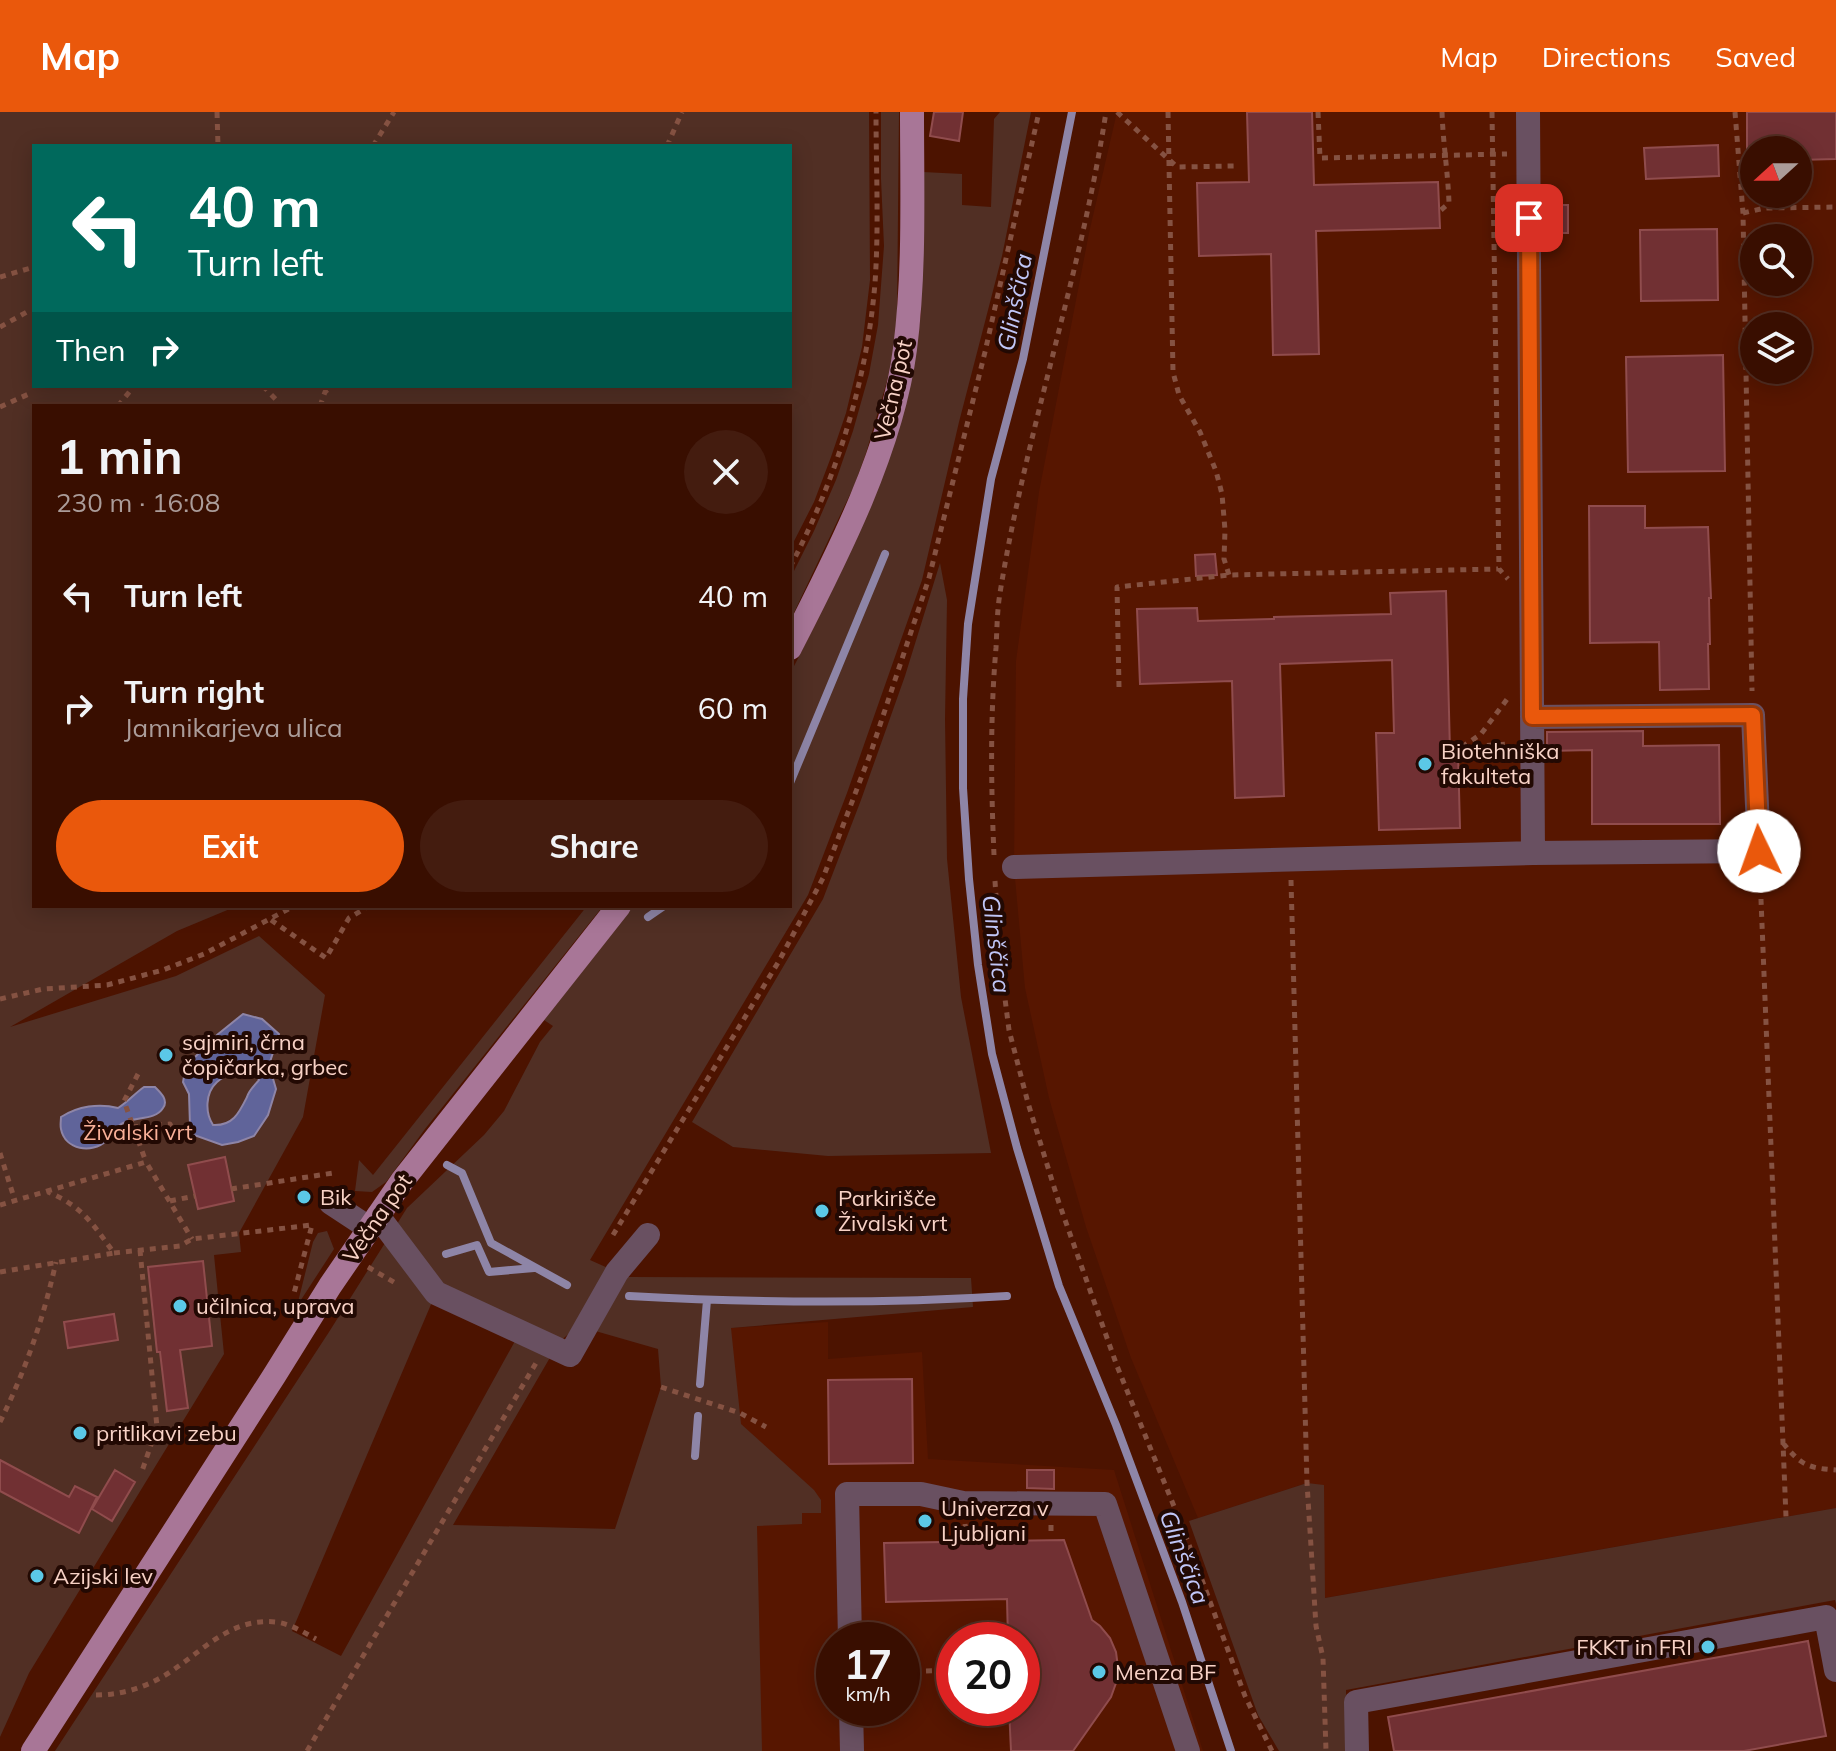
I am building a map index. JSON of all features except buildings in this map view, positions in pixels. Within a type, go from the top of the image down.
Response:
[{"type":"main road","name":"Večna pot","points":[[792,644],[870,477],[892,411],[905,350],[910,282],[912,112]]},
{"type":"main road","name":"Večna pot","points":[[33,1751],[330,1286],[402,1181],[617,908]]},
{"type":"street","points":[[1528,112],[1533,853]]},
{"type":"street","points":[[1014,867],[1533,853],[1759,851],[1753,715],[1532,717]]},
{"type":"street","points":[[331,1203],[374,1222],[436,1293],[570,1355],[617,1272],[648,1235]]},
{"type":"street","points":[[850,1622],[847,1494],[921,1494],[963,1503],[1105,1504],[1188,1751]]},
{"type":"street","points":[[1357,1751],[1356,1702],[1826,1617],[1836,1670]]},
{"type":"street","points":[[851,1726],[852,1751]]},
{"type":"path","points":[[217,112],[218,144]]},
{"type":"path","points":[[374,144],[394,112]]},
{"type":"path","points":[[668,144],[682,112]]},
{"type":"path","points":[[792,563],[832,478],[866,349],[875,283],[876,112]]},
{"type":"path","points":[[607,1244],[779,961],[823,878],[871,752],[929,578],[985,352],[1039,112]]},
{"type":"path","points":[[1106,112],[1074,268],[1017,501],[1000,597],[993,687],[991,781],[1000,960],[1009,1030],[1059,1203],[1117,1366],[1182,1526],[1245,1696],[1272,1751]]},
{"type":"path","points":[[1117,112],[1177,167],[1234,166]]},
{"type":"path","points":[[1168,112],[1173,372],[1179,395],[1200,432],[1216,471],[1222,494],[1224,559],[1229,575]]},
{"type":"path","points":[[1318,112],[1320,158],[1528,154]]},
{"type":"path","points":[[1441,210],[1449,203],[1442,112]]},
{"type":"path","points":[[1492,112],[1499,569],[1509,581]]},
{"type":"path","points":[[1735,112],[1743,213],[1753,715]]},
{"type":"path","points":[[1743,213],[1765,208],[1836,207]]},
{"type":"path","points":[[0,277],[32,268]]},
{"type":"path","points":[[1,328],[32,309]]},
{"type":"path","points":[[120,404],[132,388]]},
{"type":"path","points":[[265,388],[280,404]]},
{"type":"path","points":[[0,407],[31,393]]},
{"type":"path","points":[[1119,687],[1117,587],[1229,575],[1531,568]]},
{"type":"path","points":[[1513,688],[1481,734],[1462,747],[1532,743]]},
{"type":"path","points":[[1759,851],[1786,1517]]},
{"type":"path","points":[[1290,859],[1307,1483],[1316,1626],[1323,1658],[1326,1751]]},
{"type":"path","points":[[0,999],[43,989],[107,985],[163,970],[204,954],[291,908]]},
{"type":"path","points":[[271,920],[326,958],[349,918],[366,908]]},
{"type":"path","points":[[138,1074],[124,1101],[146,1162],[192,1239]]},
{"type":"path","points":[[132,1125],[170,1124],[176,1139]]},
{"type":"path","points":[[0,1153],[15,1201]]},
{"type":"path","points":[[0,1205],[146,1162]]},
{"type":"path","points":[[231,1189],[333,1173]]},
{"type":"path","points":[[48,1192],[69,1201],[88,1218],[114,1253]]},
{"type":"path","points":[[170,1201],[195,1196]]},
{"type":"path","points":[[0,1272],[114,1253],[180,1246],[192,1239],[312,1225]]},
{"type":"path","points":[[140,1250],[157,1427],[141,1474]]},
{"type":"path","points":[[0,1422],[21,1379],[47,1302],[56,1262]]},
{"type":"path","points":[[307,1751],[547,1345]]},
{"type":"path","points":[[661,1387],[740,1413],[766,1427]]},
{"type":"path","points":[[1783,1442],[1797,1460],[1815,1469],[1836,1470]]},
{"type":"path","points":[[71,1692],[118,1695],[160,1678],[223,1633],[244,1625],[277,1622],[293,1626],[316,1639]]},
{"type":"shaded area","name":"Biotehniška fakulteta","points":[[1117,112],[1836,112],[1836,1508],[1324,1598],[1307,1483],[1198,1518],[1131,1358],[1086,1227],[1049,1098],[1025,988],[1014,867],[1016,661],[1039,492],[1089,233]]},
{"type":"shaded area","name":"Univerza v Ljubljani","points":[[828,1322],[828,1359],[922,1352],[928,1459],[1114,1470],[1203,1751],[354,1751],[629,1590],[731,1328]]},
{"type":"green space","name":"Živalski vrt","points":[[0,112],[869,112],[870,280],[862,347],[846,413],[831,457],[814,502],[792,545],[792,404],[32,404],[32,908],[232,908],[177,931],[10,1027],[176,976],[259,936],[325,995],[303,1117],[239,1233],[241,1252],[214,1255],[224,1354],[29,1673],[0,1737]]},
{"type":"green space","points":[[881,112],[899,112],[894,350],[854,486],[792,617],[792,575],[836,480],[869,374],[878,325],[884,246]]},
{"type":"green space","points":[[1000,112],[1031,112],[1002,256],[922,580],[808,895],[590,1260],[628,1277],[971,1278],[973,1307],[731,1328],[741,1424],[814,1490],[821,1500],[821,1513],[802,1513],[802,1524],[757,1526],[762,1751],[55,1751],[407,1208],[484,1135],[504,1111],[540,1042],[553,1026],[544,1020],[631,908],[792,908],[792,670],[817,621],[907,401],[921,314],[923,172],[962,174],[962,205],[991,207],[994,119]],"holes":[[[438,1288],[520,1332],[341,1656],[292,1631]],[[578,1326],[658,1349],[661,1387],[615,1529],[453,1525],[559,1342]]]},
{"type":"green space","points":[[940,563],[947,600],[947,859],[961,997],[991,1153],[828,1156],[733,1147],[692,1122],[823,899],[905,676]]},
{"type":"green space","points":[[585,908],[601,908],[386,1182],[372,1192],[355,1191],[359,1160],[373,1175]]},
{"type":"green space","points":[[327,1231],[334,1249],[297,1306],[313,1242],[318,1233]]},
{"type":"green space","points":[[1307,1483],[1324,1485],[1325,1598],[1836,1508],[1836,1604],[1835,1600],[1346,1690],[1346,1751],[1279,1751],[1258,1715],[1189,1521]]},
{"type":"water","points":[[243,1014],[262,1019],[279,1034],[269,1065],[276,1089],[268,1115],[254,1136],[222,1145],[194,1135],[190,1125],[189,1094],[183,1082],[186,1066]],"holes":[[[248,1068],[256,1073],[259,1080],[238,1113],[226,1123],[213,1125],[208,1103],[210,1092],[217,1082]]]},
{"type":"water","points":[[144,1087],[155,1087],[164,1099],[165,1105],[155,1115],[123,1123],[106,1141],[94,1148],[80,1148],[64,1136],[61,1117],[89,1106],[118,1108]]},
{"type":"waterway","name":"Glinščica","points":[[1072,112],[1023,359],[991,479],[968,624],[963,699],[963,788],[969,879],[992,1054],[1017,1148],[1059,1286],[1116,1425],[1182,1602],[1231,1751]]},
{"type":"waterway","points":[[792,778],[885,554]]},
{"type":"waterway","points":[[648,917],[661,908]]},
{"type":"waterway","points":[[447,1165],[462,1173],[491,1243],[567,1285]]},
{"type":"waterway","points":[[446,1254],[477,1245],[489,1272],[534,1268]]},
{"type":"waterway","points":[[629,1296],[818,1302],[1007,1296]]},
{"type":"waterway","points":[[700,1384],[707,1300]]},
{"type":"waterway","points":[[695,1456],[698,1416]]},
{"type":"place","name":"Biotehniška fakulteta","points":[[1425,764]]},
{"type":"place","name":"sajmiri, črna čopičarka, grbec","points":[[166,1055]]},
{"type":"place","name":"Bik","points":[[304,1197]]},
{"type":"place","name":"Parkirišče Živalski vrt","points":[[822,1211]]},
{"type":"place","name":"učilnica, uprava","points":[[180,1306]]},
{"type":"place","name":"pritlikavi zebu","points":[[80,1433]]},
{"type":"place","name":"Univerza v Ljubljani","points":[[925,1521]]},
{"type":"place","name":"Azijski lev","points":[[37,1576]]},
{"type":"place","name":"FKKT in FRI","points":[[1708,1647]]},
{"type":"place","name":"Menza BF","points":[[1099,1672]]},
{"type":"route","points":[[1529,218],[1532,717],[1753,715],[1759,851]]}]
